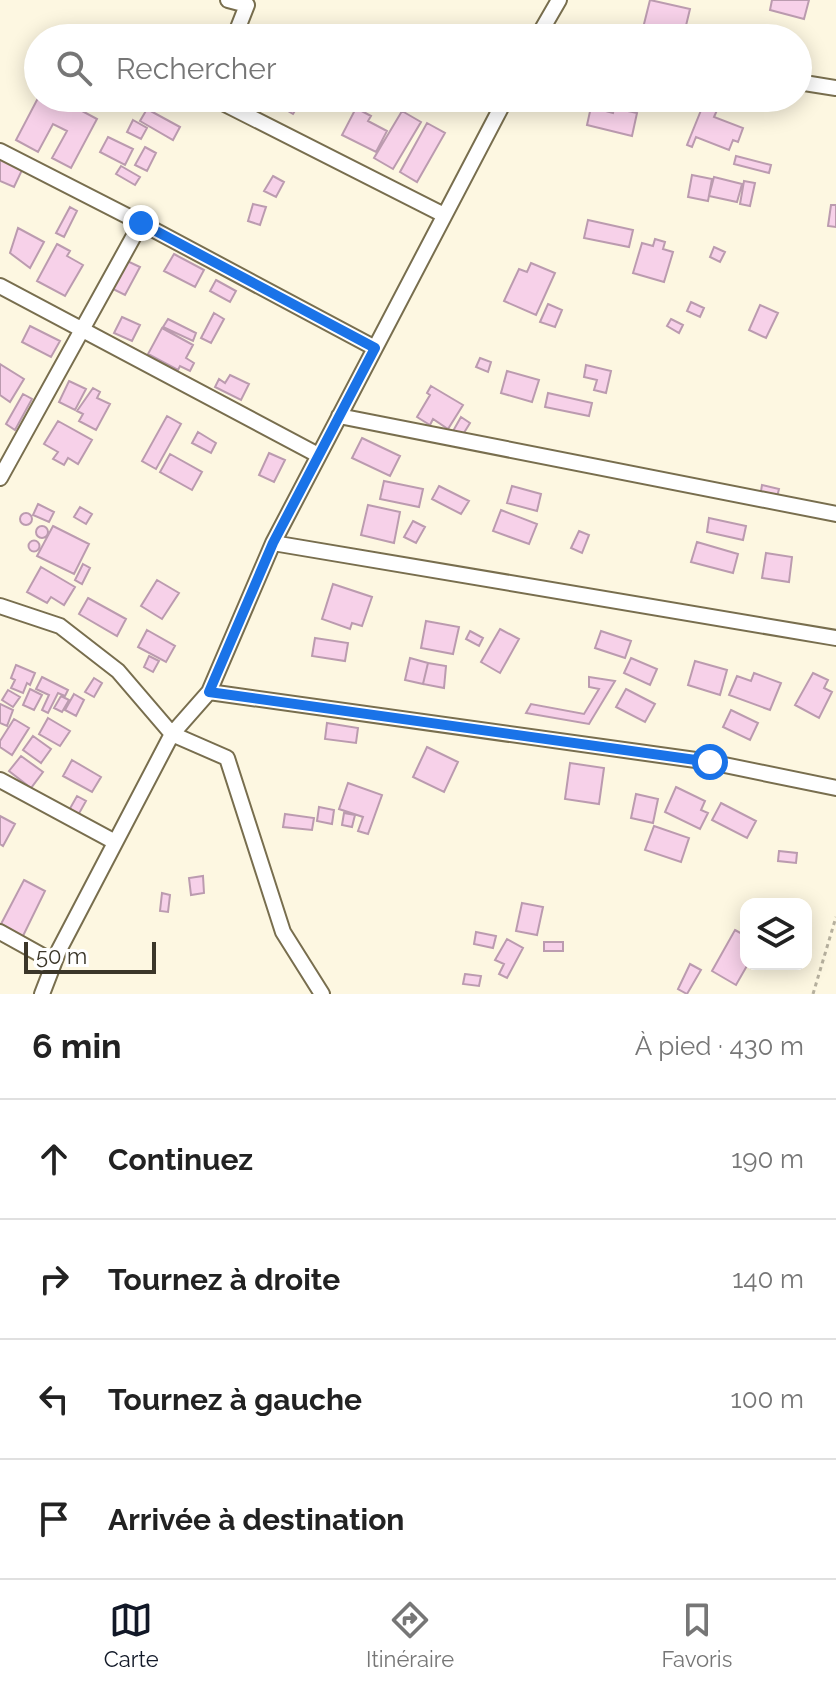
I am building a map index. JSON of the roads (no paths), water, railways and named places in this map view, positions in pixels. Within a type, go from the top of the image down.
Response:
[{"type":"street","points":[[228,0],[247,5],[240,24]]},
{"type":"street","points":[[548,24],[559,0]]},
{"type":"street","points":[[812,84],[836,88]]},
{"type":"street","points":[[241,112],[444,215]]},
{"type":"street","points":[[42,994],[54,962],[172,734],[209,692],[273,543],[499,112]]},
{"type":"street","points":[[0,151],[375,348]]},
{"type":"street","points":[[0,478],[141,223]]},
{"type":"street","points":[[0,286],[318,455]]},
{"type":"street","points":[[339,416],[836,514]]},
{"type":"street","points":[[273,543],[836,638]]},
{"type":"street","points":[[0,606],[60,626],[118,671],[172,734],[227,758],[283,932],[322,994]]},
{"type":"street","points":[[209,692],[710,762],[836,788]]},
{"type":"street","points":[[0,780],[115,842]]},
{"type":"street","points":[[0,932],[54,962]]}]
